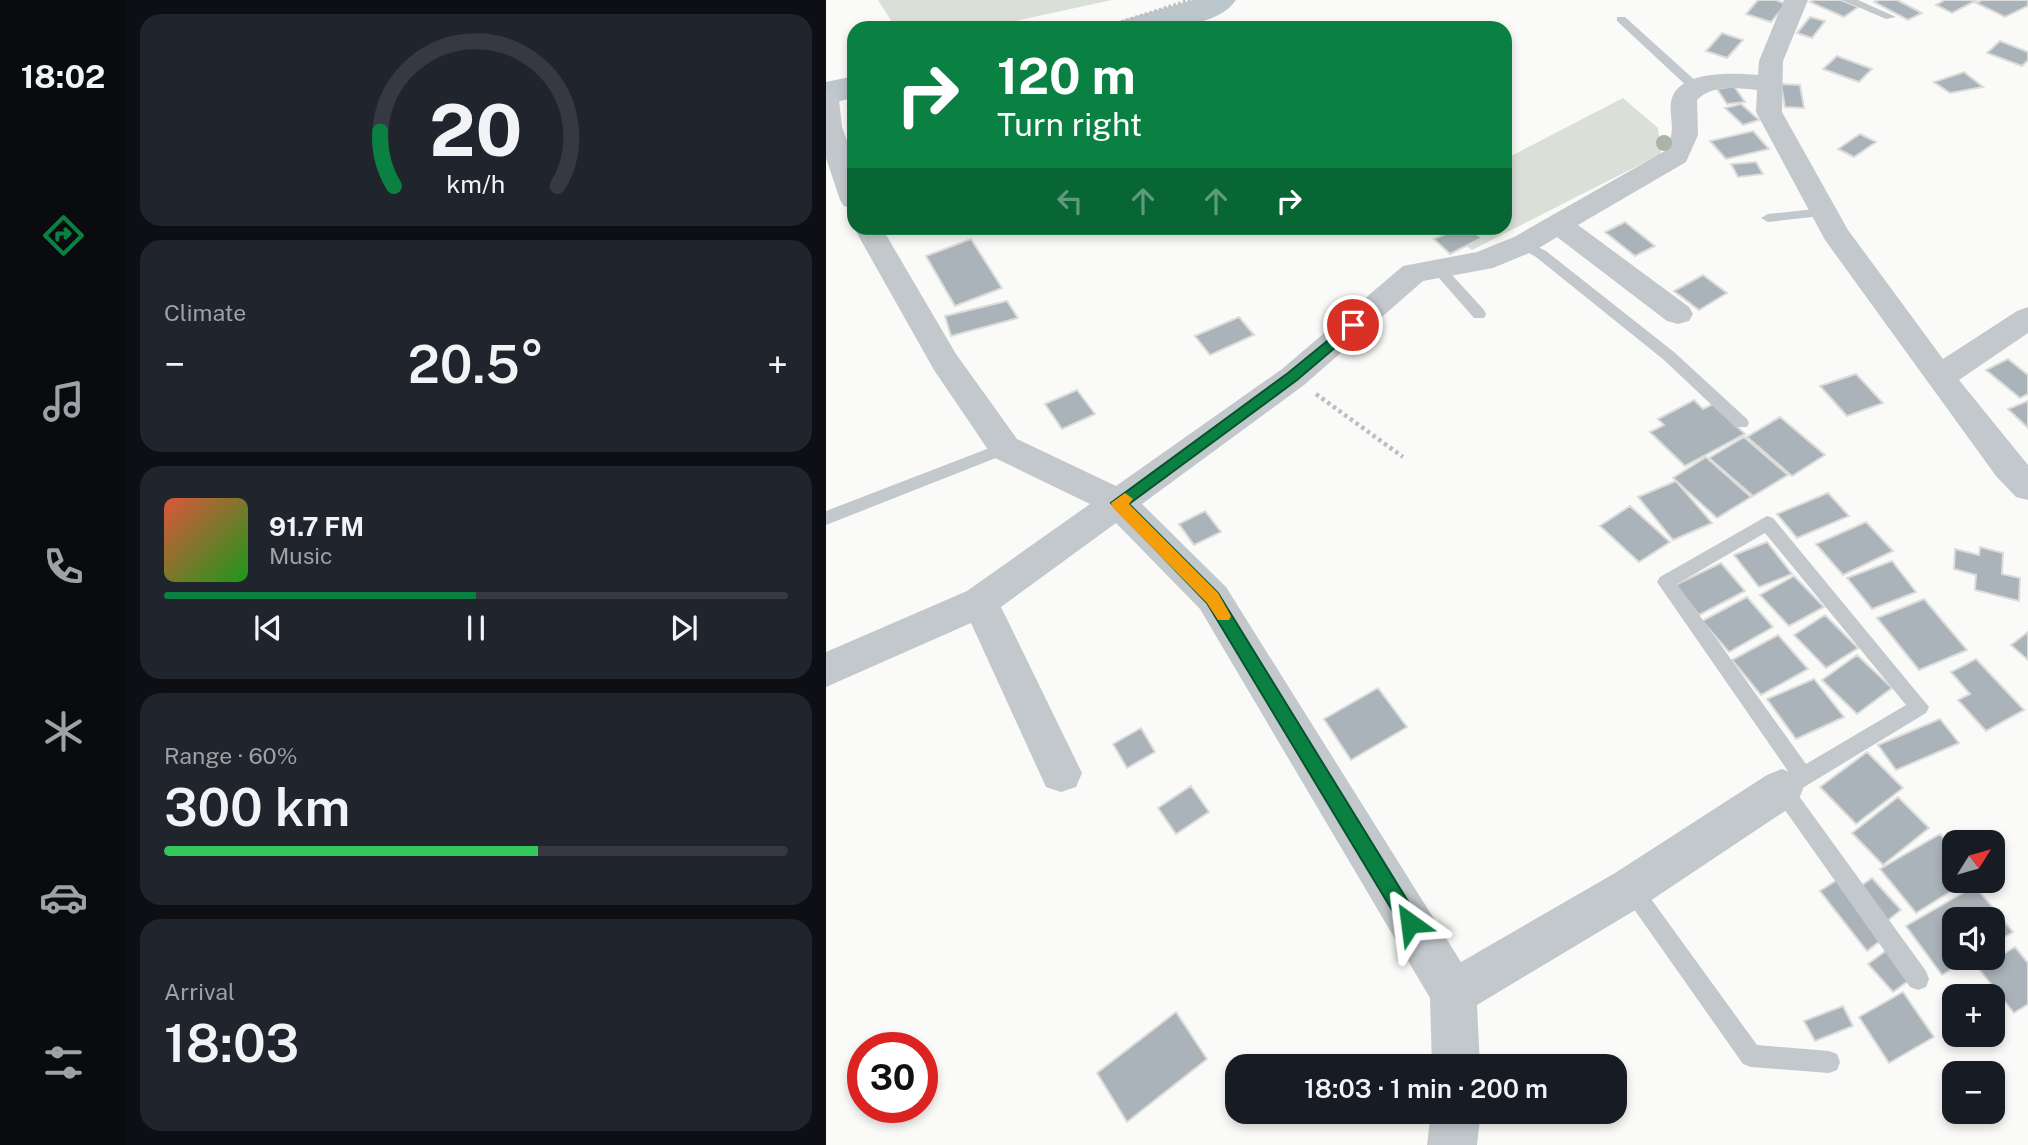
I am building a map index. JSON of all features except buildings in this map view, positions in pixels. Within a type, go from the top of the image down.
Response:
[{"type":"street","points":[[1796,0],[1771,61],[1768,83],[1769,112],[1835,233],[1939,377],[2008,467],[2028,486]]},
{"type":"street","points":[[826,670],[980,602],[1293,377],[1415,273],[1483,261],[1524,244],[1675,156],[1685,135],[1684,98],[1694,86],[1717,80],[1768,83]]},
{"type":"street","points":[[826,100],[829,127],[847,180]]},
{"type":"street","points":[[1560,225],[1678,314]]},
{"type":"street","points":[[872,235],[946,362],[1005,448],[1119,503],[1213,598],[1453,993],[1455,1054]]},
{"type":"street","points":[[1939,377],[2028,318]]},
{"type":"street","points":[[980,602],[1061,773]]},
{"type":"street","points":[[1453,993],[1630,888],[1792,783]]},
{"type":"street","points":[[1452,1145],[1454,1124]]},
{"type":"lane","points":[[1848,0],[1890,17]]},
{"type":"lane","points":[[1621,19],[1694,86]]},
{"type":"lane","points":[[1768,218],[1825,212]]},
{"type":"lane","points":[[1524,244],[1541,254],[1669,356],[1741,423]]},
{"type":"lane","points":[[1437,267],[1479,314]]},
{"type":"lane","points":[[826,518],[1005,448]]},
{"type":"lane","points":[[1792,783],[1919,707],[1767,523],[1666,582],[1792,783],[1918,979]]},
{"type":"lane","points":[[1630,888],[1751,1056],[1829,1062]]},
{"type":"path","points":[[1124,21],[1190,0]]},
{"type":"path","points":[[1293,377],[1402,457]]},
{"type":"shaded area","points":[[878,0],[1112,0],[1015,21],[892,21]]},
{"type":"shaded area","points":[[1623,98],[1658,128],[1661,154],[1512,230],[1512,155]]},
{"type":"shaded area","points":[[1452,235],[1502,235],[1472,250]]},
{"type":"waterway","points":[[1160,21],[1204,8],[1219,0]]},
{"type":"waterway","points":[[826,93],[847,88]]},
{"type":"slow traffic","points":[[1125,499],[1119,503],[1213,598],[1223,616]]},
{"type":"route","points":[[1353,325],[1293,377],[1119,503],[1213,598],[1410,923]]}]
